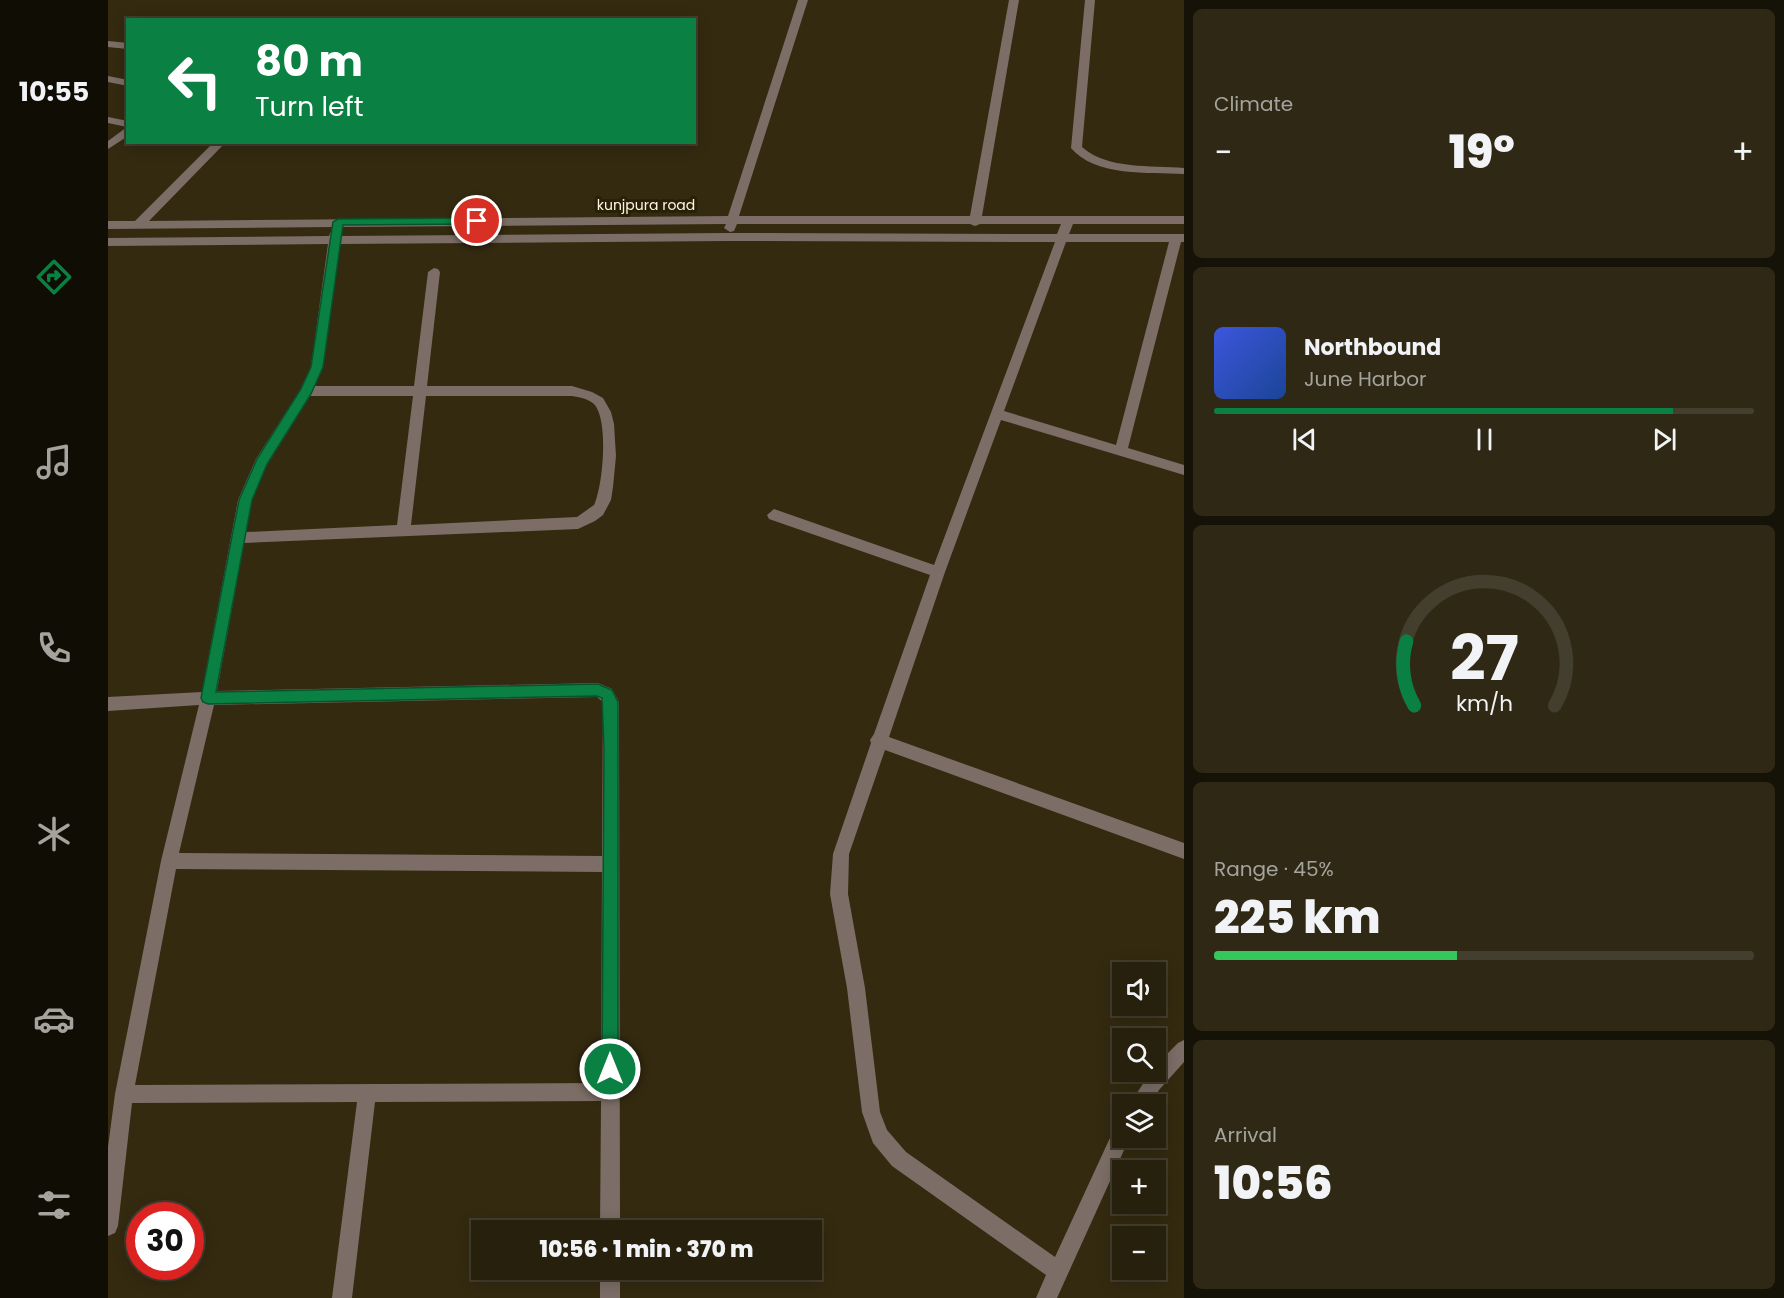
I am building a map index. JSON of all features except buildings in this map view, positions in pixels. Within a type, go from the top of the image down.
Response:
[{"type":"street","points":[[727,237],[803,0]]},
{"type":"street","points":[[975,222],[1014,0]]},
{"type":"street","points":[[1090,0],[1076,148],[1083,157],[1097,163],[1184,171]]},
{"type":"street","points":[[108,44],[126,46]]},
{"type":"street","points":[[108,79],[126,83]]},
{"type":"street","points":[[108,120],[126,124]]},
{"type":"street","points":[[108,146],[126,132]]},
{"type":"street","points":[[139,224],[219,144]]},
{"type":"street","name":"kunjpura road","points":[[108,225],[732,220],[975,222],[1184,220]]},
{"type":"street","points":[[1058,1271],[899,1159],[880,1137],[874,1120],[856,988],[839,894],[841,854],[878,740],[1068,221]]},
{"type":"street","points":[[108,1226],[124,1094],[169,861],[208,698],[245,500],[261,463],[306,391],[317,367],[338,222]]},
{"type":"street","name":"kunjpura road","points":[[108,242],[727,237],[1180,238]]},
{"type":"street","points":[[1121,451],[1180,238]]},
{"type":"street","points":[[403,530],[434,272]]},
{"type":"street","points":[[239,538],[578,523],[593,517],[602,506],[608,462],[607,422],[601,404],[589,394],[572,391],[306,391]]},
{"type":"street","points":[[997,414],[1184,470]]},
{"type":"street","points":[[774,515],[939,572]]},
{"type":"street","points":[[108,704],[208,698],[598,690],[607,694],[610,702],[612,864],[610,1220]]},
{"type":"street","points":[[878,740],[1184,851]]},
{"type":"street","points":[[169,861],[612,864]]},
{"type":"street","points":[[1145,1094],[1152,1083],[1184,1049]]},
{"type":"street","points":[[124,1094],[610,1092]]},
{"type":"street","points":[[342,1298],[367,1094]]},
{"type":"street","points":[[1046,1298],[1115,1148]]},
{"type":"street","points":[[610,1280],[610,1298]]},
{"type":"route","points":[[477,221],[338,222],[317,367],[306,391],[261,463],[245,500],[208,698],[598,690],[607,694],[610,702],[612,864],[610,1069]]}]
